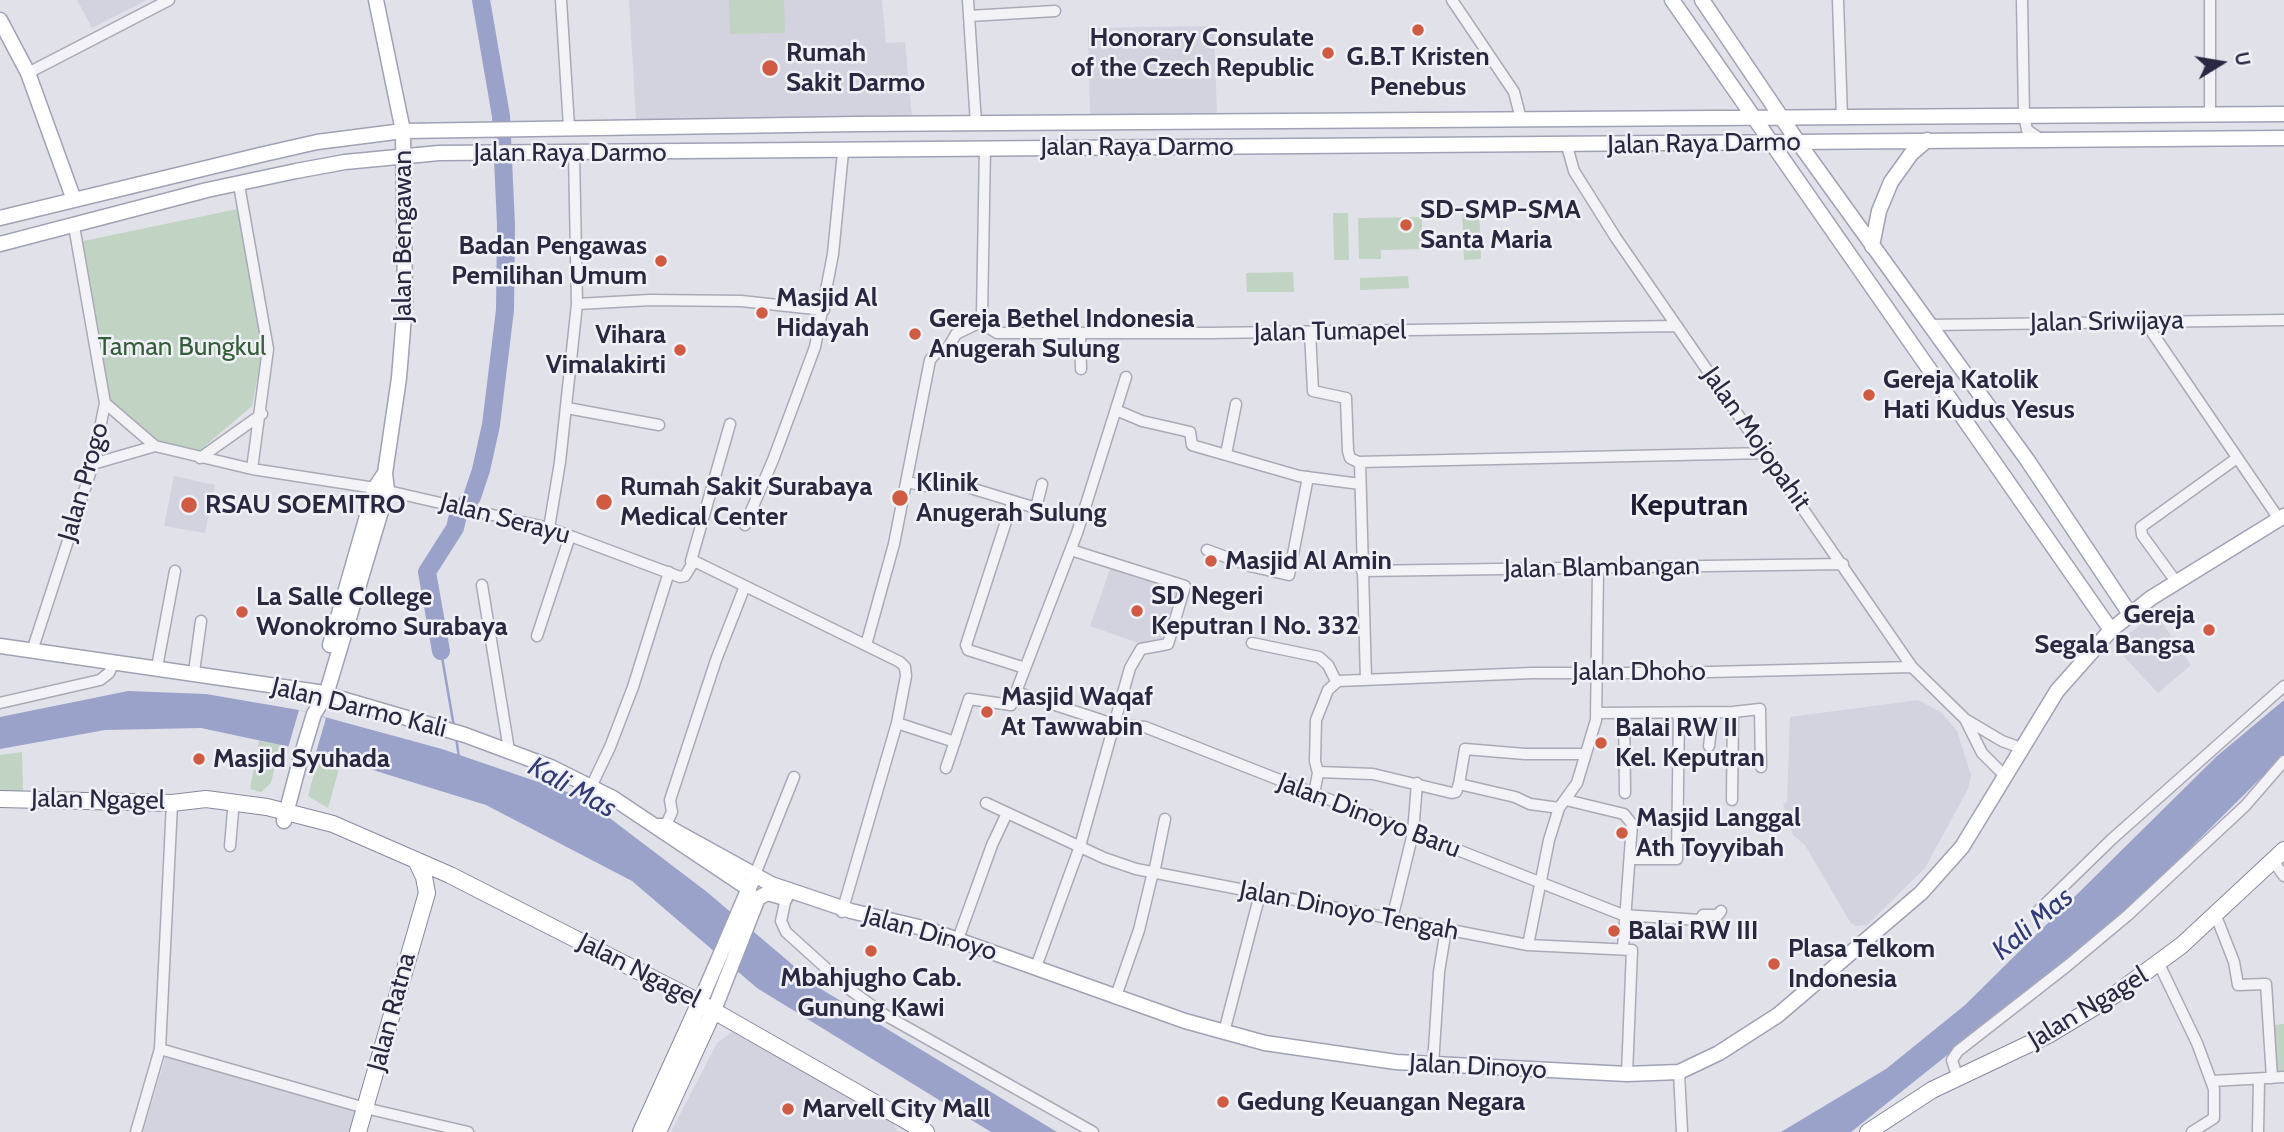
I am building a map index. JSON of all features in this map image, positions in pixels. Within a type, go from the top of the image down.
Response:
[{"type":"highway","name":"Jalan Ngagel","points":[[0,799],[172,803],[206,799],[285,816],[331,830],[343,829],[450,875],[707,1006],[919,1130]]},
{"type":"highway","name":"Jalan Ngagel","points":[[195,801],[233,811],[285,816]]},
{"type":"highway","name":"Jalan Ngagel","points":[[1868,1132],[1917,1098],[2069,1024],[2158,964],[2216,916],[2279,856]]},
{"type":"highway","points":[[416,860],[424,877],[427,893],[450,875]]},
{"type":"highway","name":"Jalan Ratna","points":[[358,1132],[427,893]]},
{"type":"highway","points":[[641,1132],[707,1006]]},
{"type":"highway","points":[[658,1132],[707,1006]]},
{"type":"main road","name":"Jalan Bengawan","points":[[285,816],[385,473],[403,343],[404,155],[402,131],[376,0]]},
{"type":"main road","points":[[1672,0],[2111,630]]},
{"type":"main road","points":[[1702,0],[1780,117],[2005,429],[2130,614]]},
{"type":"main road","points":[[0,20],[28,73],[74,200]]},
{"type":"main road","name":"Jalan Raya Darmo","points":[[0,218],[317,142],[402,131],[1218,121],[2284,114]]},
{"type":"main road","points":[[1218,121],[1229,132],[1228,141],[1220,146]]},
{"type":"main road","points":[[1248,122],[1242,132],[1248,146]]},
{"type":"main road","name":"Jalan Raya Darmo","points":[[0,244],[207,190],[239,186],[345,162],[404,155],[2284,138]]},
{"type":"main road","points":[[1872,246],[1879,211],[1891,183],[1911,154],[1927,140]]},
{"type":"main road","points":[[204,170],[199,174],[198,182],[207,190]]},
{"type":"main road","points":[[171,178],[178,185],[177,199]]},
{"type":"main road","points":[[1968,426],[1981,423],[1988,406]]},
{"type":"main road","points":[[1982,446],[1992,432],[2005,429]]},
{"type":"main road","name":"Jalan Dinoyo","points":[[750,892],[846,910],[958,939],[1116,996],[1265,1043],[1346,1057],[1433,1065],[1627,1074],[1679,1072],[1719,1053],[1778,1015],[1921,893],[1962,847],[2004,775],[2073,669],[2130,614],[2281,517]]},
{"type":"main road","name":"Jalan Darmo Kali","points":[[0,646],[194,672],[320,700],[509,750],[591,787],[662,828],[750,892]]},
{"type":"main road","points":[[707,1006],[750,892]]},
{"type":"main road","name":"Jalan Dinoyo","points":[[750,892],[846,910]]},
{"type":"street","points":[[28,73],[169,0]]},
{"type":"street","points":[[561,0],[569,127]]},
{"type":"street","points":[[968,0],[976,124]]},
{"type":"street","points":[[1451,0],[1514,92],[1521,119]]},
{"type":"street","points":[[1838,0],[1842,117]]},
{"type":"street","points":[[2022,0],[2024,115],[2027,130],[2045,142]]},
{"type":"street","points":[[2210,0],[2210,114]]},
{"type":"street","points":[[969,16],[1055,11]]},
{"type":"street","name":"Jalan Mojopahit","points":[[1567,146],[1574,172],[1912,667],[1965,719],[2002,741],[2021,748]]},
{"type":"street","points":[[866,645],[894,544],[930,360],[936,353],[948,348],[956,334],[985,324],[985,148]]},
{"type":"street","points":[[745,525],[805,379],[824,310],[833,254],[843,152]]},
{"type":"street","points":[[548,528],[567,408],[577,304],[574,154]]},
{"type":"street","points":[[239,186],[268,349],[262,414],[252,469]]},
{"type":"street","name":"Jalan Progo","points":[[32,651],[93,464],[105,402],[74,226]]},
{"type":"street","points":[[577,304],[650,300],[741,301],[824,310]]},
{"type":"street","name":"Jalan Sriwijaya","points":[[1930,325],[2284,320]]},
{"type":"street","points":[[2145,322],[2237,458],[2281,517]]},
{"type":"street","name":"Jalan Tumapel","points":[[985,324],[1003,334],[1677,326]]},
{"type":"street","points":[[1310,332],[1313,391],[1346,398],[1349,453],[1360,462],[1767,453]]},
{"type":"street","points":[[1080,333],[1081,369]]},
{"type":"street","points":[[946,768],[969,699],[1011,705],[1071,550],[1126,377]]},
{"type":"street","name":"Jalan Serayu","points":[[105,402],[155,446],[252,469],[381,489],[448,503],[548,528],[685,576],[691,561]]},
{"type":"street","points":[[1226,454],[1236,404]]},
{"type":"street","points":[[567,408],[659,425]]},
{"type":"street","points":[[1116,410],[1142,421],[1190,432],[1192,445],[1257,465],[1308,477],[1360,484]]},
{"type":"street","points":[[200,458],[262,414]]},
{"type":"street","points":[[730,424],[691,561],[866,645],[905,667],[897,723],[846,910]]},
{"type":"street","points":[[93,464],[155,446]]},
{"type":"street","points":[[2177,583],[2142,535],[2141,527],[2237,458]]},
{"type":"street","points":[[1360,462],[1366,680]]},
{"type":"street","points":[[1207,550],[1250,566],[1289,575],[1308,477]]},
{"type":"street","points":[[907,482],[930,487],[954,483],[1012,503],[1037,507],[1042,484]]},
{"type":"street","points":[[1012,503],[966,645],[968,650],[1027,664]]},
{"type":"street","points":[[537,636],[570,536]]},
{"type":"street","points":[[1036,967],[1080,846],[1113,724],[1136,654],[1141,649],[1168,644],[1185,587],[1184,583],[1071,550]]},
{"type":"street","name":"Jalan Blambangan","points":[[1362,571],[1843,564]]},
{"type":"street","points":[[1528,944],[1540,882],[1563,804],[1576,787],[1597,713],[1598,569]]},
{"type":"street","points":[[157,667],[175,571]]},
{"type":"street","points":[[591,787],[633,687],[669,572]]},
{"type":"street","points":[[482,586],[509,750]]},
{"type":"street","points":[[662,828],[672,812],[670,800],[716,660],[745,586]]},
{"type":"street","points":[[194,672],[201,621]]},
{"type":"street","points":[[1252,643],[1319,657],[1328,665],[1336,681],[1324,697],[1316,720],[1314,761],[1318,772],[1314,794]]},
{"type":"street","points":[[0,703],[100,680],[109,673],[114,662]]},
{"type":"street","name":"Jalan Dhoho","points":[[1336,681],[1912,667]]},
{"type":"street","points":[[2036,913],[2112,839],[2284,687]]},
{"type":"street","name":"Jalan Dinoyo Baru","points":[[1016,692],[1113,724],[1145,727],[1623,915],[1700,920],[1703,915],[1718,915],[1721,911]]},
{"type":"street","points":[[1597,713],[1713,713],[1760,709],[1761,767]]},
{"type":"street","points":[[1732,800],[1733,712]]},
{"type":"street","points":[[1630,859],[1677,859],[1679,713]]},
{"type":"street","points":[[1710,746],[1713,713]]},
{"type":"street","points":[[1624,714],[1625,793]]},
{"type":"street","name":"Jalan Mojopahit","points":[[1965,719],[1982,753],[2004,775]]},
{"type":"street","points":[[897,723],[955,742]]},
{"type":"street","points":[[1318,772],[1373,774],[1452,793],[1456,792],[1459,785],[1465,749],[1525,754],[1584,754]]},
{"type":"street","points":[[1958,1079],[1952,1060],[1958,1051],[2120,922],[2245,806],[2284,761]]},
{"type":"street","points":[[750,892],[794,777]]},
{"type":"street","points":[[1392,919],[1413,832],[1417,783]]},
{"type":"street","points":[[1459,785],[1515,797],[1530,804],[1563,804],[1627,815],[1633,828],[1628,894],[1623,915],[1623,948],[1632,950],[1633,955],[1627,1074]]},
{"type":"street","points":[[136,1132],[160,1049],[172,803]]},
{"type":"street","name":"Jalan Dinoyo Tengah","points":[[986,803],[1115,862],[1153,873],[1528,944],[1623,948]]},
{"type":"street","points":[[230,846],[233,811]]},
{"type":"street","points":[[958,939],[992,845],[1007,813]]},
{"type":"street","points":[[1116,996],[1139,930],[1165,819]]},
{"type":"street","points":[[2279,856],[2284,876]]},
{"type":"street","points":[[1224,1032],[1260,894]]},
{"type":"street","points":[[786,898],[781,912],[786,932],[849,989],[897,1021],[1093,1132]]},
{"type":"street","points":[[2212,1081],[2278,1077],[2266,984],[2238,985],[2234,962],[2216,916]]},
{"type":"street","points":[[1433,1065],[1439,972],[1446,929]]},
{"type":"street","points":[[2158,964],[2212,1081],[2216,1115],[2192,1132]]},
{"type":"street","points":[[160,1049],[365,1108],[468,1132]]},
{"type":"street","points":[[1679,1072],[1682,1132]]},
{"type":"street","points":[[2258,1132],[2259,1079]]},
{"type":"shaded area","points":[[77,0],[147,0],[92,28]]},
{"type":"shaded area","name":"Rumah Sakit Darmo","points":[[629,0],[882,0],[886,43],[905,42],[912,117],[636,120]]},
{"type":"shaded area","points":[[1214,26],[1217,116],[1090,116],[1088,28]]},
{"type":"shaded area","name":"RSAU SOEMITRO","points":[[174,476],[215,485],[205,533],[164,526]]},
{"type":"shaded area","name":"SD Negeri Keputran I No. 332","points":[[1112,564],[1185,586],[1165,646],[1144,645],[1090,626]]},
{"type":"shaded area","points":[[2156,614],[2191,665],[2158,693],[2113,645]]},
{"type":"shaded area","points":[[1918,700],[1942,713],[1957,731],[1971,775],[1968,789],[1925,868],[1867,925],[1856,926],[1850,922],[1805,845],[1793,835],[1783,804],[1787,802],[1790,717]]},
{"type":"shaded area","points":[[732,1032],[890,1118],[898,1132],[671,1132],[717,1043]]},
{"type":"shaded area","points":[[167,1052],[363,1109],[355,1132],[143,1132]]},
{"type":"green space","points":[[729,0],[784,0],[785,33],[730,34]]},
{"type":"green space","points":[[1479,206],[1481,259],[1464,260],[1462,207]]},
{"type":"green space","name":"Taman Bungkul","points":[[238,209],[263,349],[252,406],[198,452],[161,443],[110,401],[83,241]]},
{"type":"green space","points":[[1333,213],[1348,213],[1349,260],[1334,260]]},
{"type":"green space","points":[[1422,217],[1422,249],[1381,250],[1381,259],[1359,259],[1358,218]]},
{"type":"green space","points":[[1293,272],[1294,292],[1247,292],[1246,273]]},
{"type":"green space","points":[[1408,276],[1409,288],[1360,290],[1360,278]]},
{"type":"green space","points":[[259,741],[280,745],[271,783],[261,792],[250,789]]},
{"type":"green space","points":[[22,752],[23,791],[0,791],[0,755]]},
{"type":"green space","points":[[318,759],[340,765],[328,808],[308,796]]},
{"type":"green space","points":[[2284,1024],[2284,1074],[2275,1074],[2273,1025]]},
{"type":"water","name":"Kali Mas","points":[[128,691],[206,694],[299,710],[442,749],[582,797],[707,892],[821,989],[1057,1132],[991,1132],[757,988],[632,881],[486,805],[318,753],[201,728],[105,730],[0,749],[0,717]]},
{"type":"water","name":"Kali Mas","points":[[2284,700],[2284,755],[2125,913],[1851,1132],[1781,1132],[1886,1069],[1965,1005],[2217,756]]},
{"type":"pier","points":[[299,710],[326,718],[315,756],[288,748]]},
{"type":"waterway","points":[[441,651],[427,572],[455,528],[459,511],[472,497],[481,470],[491,425],[505,310],[506,225],[501,116],[481,0]]},
{"type":"waterway","points":[[441,651],[454,727]]},
{"type":"waterway","points":[[456,737],[459,758]]},
{"type":"place","name":"G.B.T Kristen Penebus","points":[[1418,30]]},
{"type":"place","name":"Honorary Consulate of the Czech Republic","points":[[1328,53]]},
{"type":"place","name":"Rumah Sakit Darmo","points":[[770,68]]},
{"type":"place","name":"SD-SMP-SMA Santa Maria","points":[[1406,225]]},
{"type":"place","name":"Badan Pengawas Pemilihan Umum","points":[[661,261]]},
{"type":"place","name":"Masjid Al Hidayah","points":[[762,313]]},
{"type":"place","name":"Gereja Bethel Indonesia Anugerah Sulung","points":[[915,334]]},
{"type":"place","name":"Vihara Vimalakirti","points":[[680,350]]},
{"type":"place","name":"Gereja Katolik Hati Kudus Yesus","points":[[1869,395]]},
{"type":"place","name":"Klinik Anugerah Sulung","points":[[900,498]]},
{"type":"place","name":"Rumah Sakit Surabaya Medical Center","points":[[604,502]]},
{"type":"place","name":"RSAU SOEMITRO","points":[[189,505]]},
{"type":"place","name":"Masjid Al Amin","points":[[1211,561]]},
{"type":"place","name":"SD Negeri Keputran I No. 332","points":[[1137,611]]},
{"type":"place","name":"La Salle College Wonokromo Surabaya","points":[[242,612]]},
{"type":"place","name":"Gereja Segala Bangsa","points":[[2209,630]]},
{"type":"place","name":"Masjid Waqaf At Tawwabin","points":[[987,712]]},
{"type":"place","name":"Balai RW II Kel. Keputran","points":[[1601,743]]},
{"type":"place","name":"Masjid Syuhada","points":[[199,759]]},
{"type":"place","name":"Masjid Langgal Ath Toyyibah","points":[[1622,833]]},
{"type":"place","name":"Balai RW III","points":[[1614,931]]},
{"type":"place","name":"Mbahjugho Cab. Gunung Kawi","points":[[871,951]]},
{"type":"place","name":"Plasa Telkom Indonesia","points":[[1774,964]]},
{"type":"place","name":"Gedung Keuangan Negara","points":[[1223,1102]]},
{"type":"place","name":"Marvell City Mall","points":[[788,1109]]},
{"type":"district","name":"Keputran","points":[[1689,506]]}]
